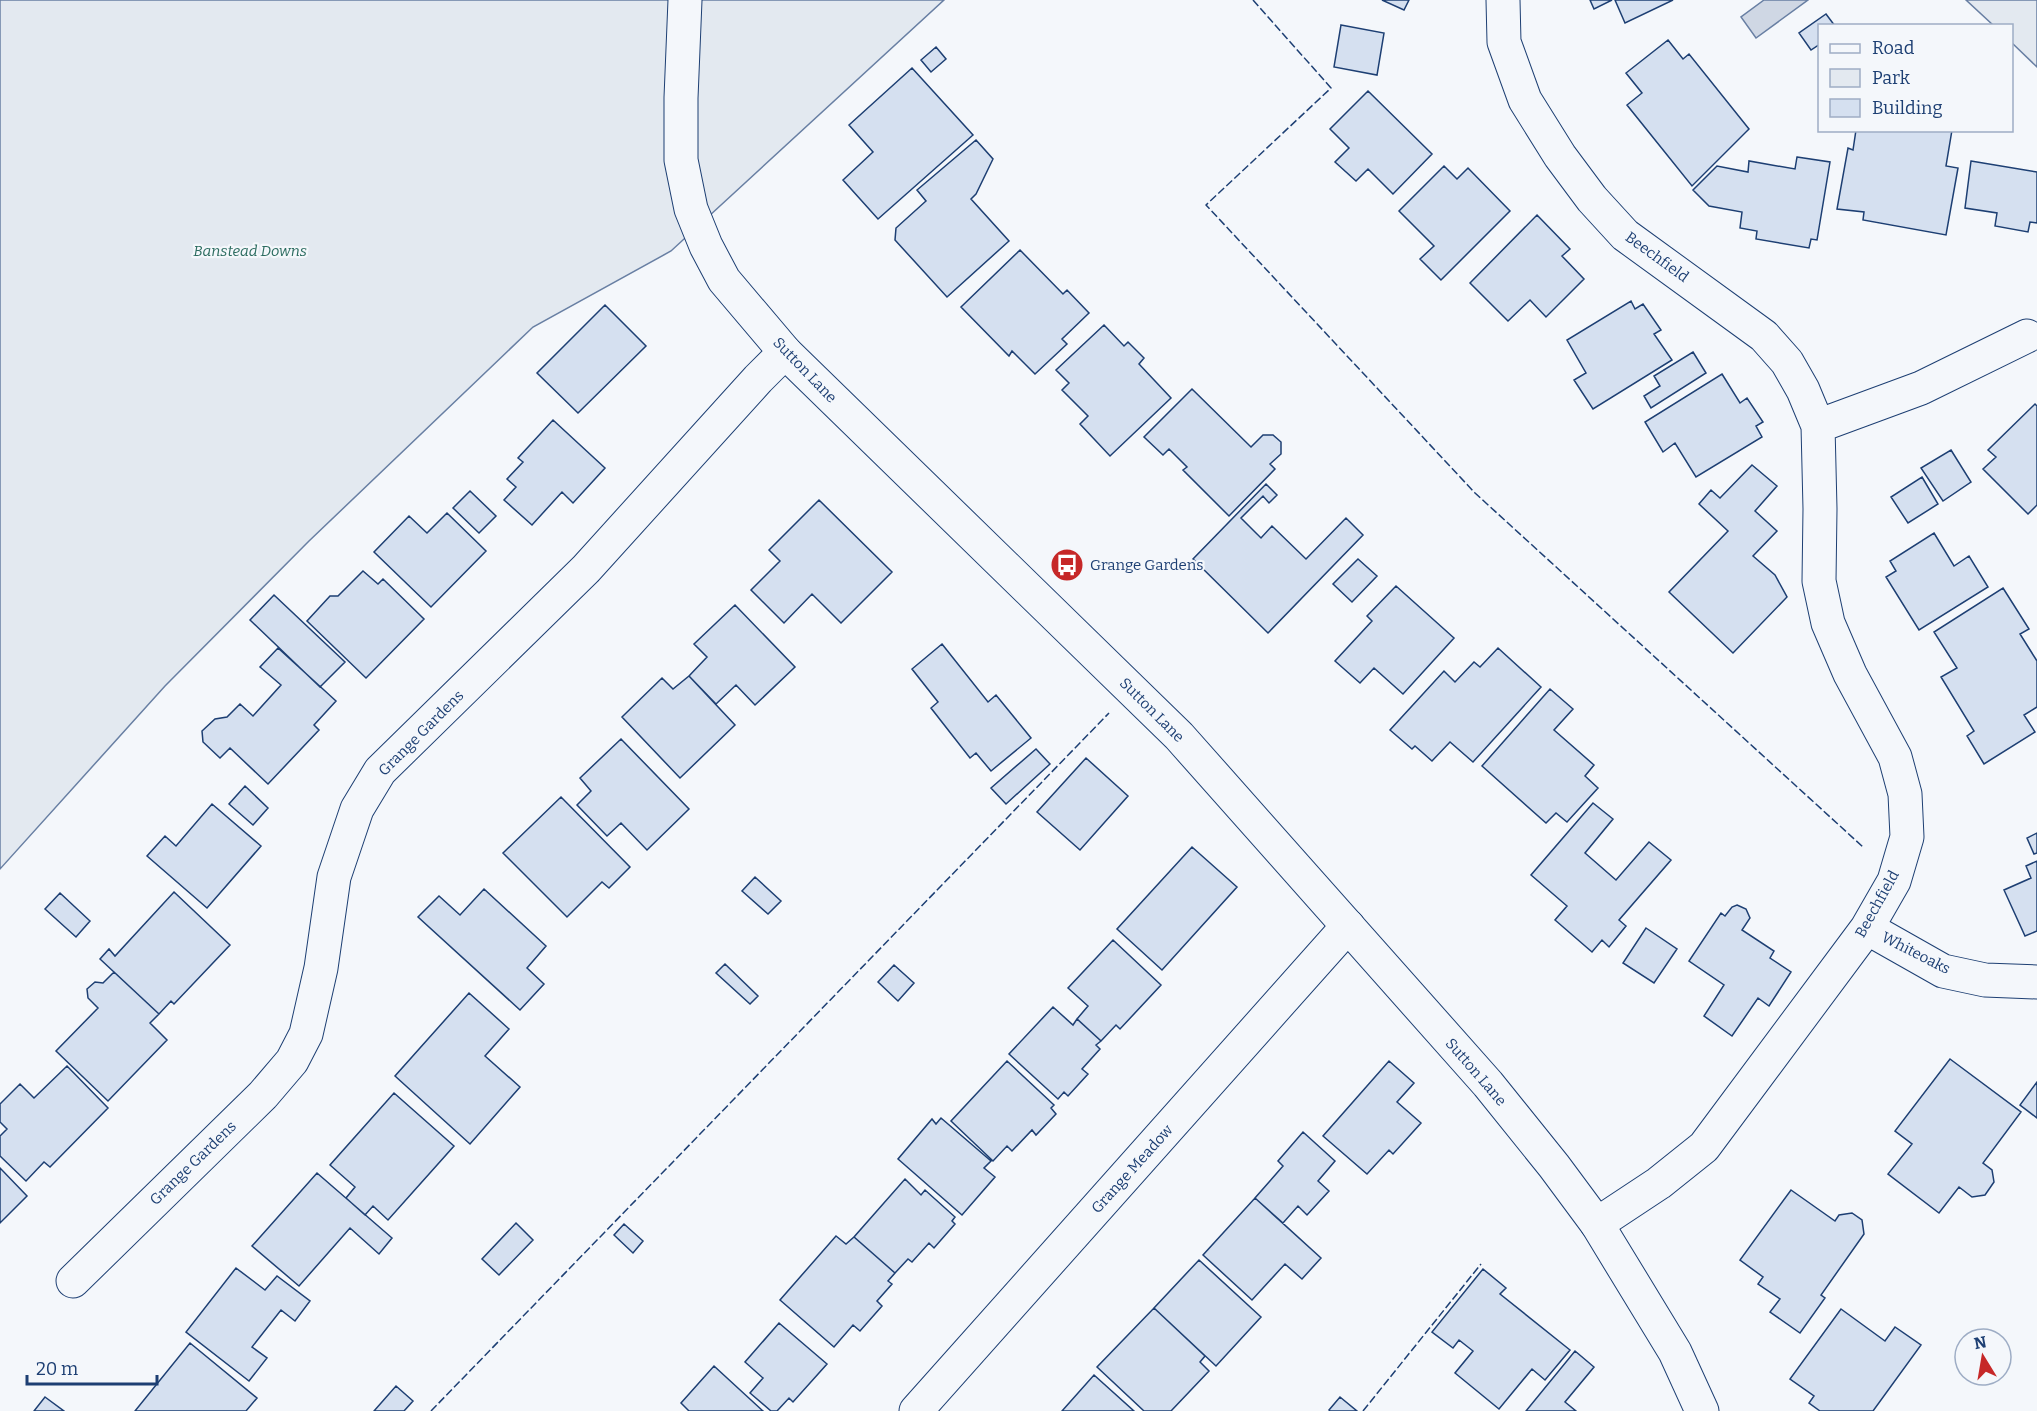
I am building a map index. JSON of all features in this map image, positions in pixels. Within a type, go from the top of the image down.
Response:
[{"type":"street","name":"Sutton Lane","points":[[685,0],[681,160],[691,209],[706,246],[724,280],[785,352],[1179,736],[1488,1084],[1597,1224],[1675,1352],[1702,1411]]},
{"type":"street","name":"Beechfield","points":[[1503,0],[1504,42],[1525,100],[1560,156],[1586,190],[1625,235],[1764,336],[1787,362],[1803,390],[1818,426],[1820,581],[1828,623],[1850,674],[1895,757],[1905,794],[1908,837],[1894,881],[1867,928],[1704,1147],[1666,1177],[1597,1224]]},
{"type":"street","points":[[1818,426],[1921,388],[2027,336]]},
{"type":"street","name":"Grange Gardens","points":[[73,1281],[263,1095],[292,1061],[306,1034],[321,968],[334,877],[357,809],[380,771],[586,569],[785,352]]},
{"type":"street","name":"Grange Meadow","points":[[916,1411],[1348,926]]},
{"type":"street","name":"Whiteoaks","points":[[1867,928],[1943,971],[1985,980],[2037,982]]},
{"type":"green space","name":"Banstead Downs","points":[[0,0],[944,0],[671,251],[533,327],[309,541],[165,686],[0,869]]},
{"type":"green space","points":[[1966,0],[2037,0],[2037,67],[2013,44],[2013,24],[1992,24]]},
{"type":"shaded area","points":[[1764,0],[1808,0],[1756,38],[1741,17]]},
{"type":"building","points":[[1382,0],[1409,0],[1404,10]]},
{"type":"building","points":[[1590,0],[1612,0],[1594,9]]},
{"type":"building","points":[[1615,0],[1673,0],[1625,23]]},
{"type":"building","points":[[1826,14],[1834,24],[1818,24],[1818,45],[1811,50],[1799,33]]},
{"type":"building","points":[[1341,25],[1384,33],[1377,75],[1334,67]]},
{"type":"building","points":[[1668,40],[1683,59],[1689,54],[1749,129],[1692,186],[1627,105],[1642,93],[1626,73]]},
{"type":"building","points":[[936,47],[946,59],[931,72],[921,60]]},
{"type":"building","points":[[912,68],[973,135],[878,219],[843,180],[873,152],[849,125]]},
{"type":"building","points":[[1368,91],[1432,154],[1393,194],[1368,169],[1356,181],[1335,162],[1349,148],[1330,129]]},
{"type":"building","points":[[1856,132],[1952,132],[1946,166],[1958,168],[1946,235],[1863,220],[1864,212],[1837,209],[1848,148],[1853,150]]},
{"type":"building","points":[[976,140],[993,159],[976,194],[971,199],[1009,241],[947,297],[895,240],[896,228],[926,201],[917,190]]},
{"type":"building","points":[[1797,157],[1830,162],[1817,240],[1811,239],[1809,248],[1756,239],[1757,231],[1740,228],[1742,212],[1709,206],[1693,190],[1717,166],[1748,172],[1749,161],[1795,169]]},
{"type":"building","points":[[1971,161],[2037,172],[2037,223],[2030,222],[2028,232],[1995,226],[1997,213],[1965,208]]},
{"type":"building","points":[[1444,166],[1457,179],[1468,168],[1510,211],[1441,280],[1420,259],[1434,246],[1399,211]]},
{"type":"building","points":[[1537,215],[1570,249],[1562,256],[1584,279],[1546,317],[1530,300],[1508,321],[1470,283]]},
{"type":"building","points":[[1020,250],[1063,294],[1067,290],[1089,313],[1062,339],[1067,344],[1035,374],[1012,351],[1009,356],[961,307]]},
{"type":"building","points":[[1631,301],[1635,309],[1643,304],[1661,330],[1654,334],[1672,360],[1593,409],[1574,380],[1586,373],[1567,340]]},
{"type":"building","points":[[605,305],[646,346],[578,413],[537,373]]},
{"type":"building","points":[[1104,325],[1124,346],[1128,342],[1144,358],[1139,364],[1171,398],[1110,456],[1080,424],[1088,416],[1062,390],[1069,383],[1056,370]]},
{"type":"building","points":[[1693,352],[1706,373],[1651,408],[1644,396],[1660,386],[1654,376]]},
{"type":"building","points":[[1722,374],[1740,403],[1747,398],[1763,422],[1756,426],[1762,437],[1696,477],[1675,443],[1663,452],[1645,422]]},
{"type":"building","points":[[1192,389],[1251,447],[1263,435],[1273,435],[1281,442],[1281,454],[1270,464],[1275,469],[1229,516],[1183,470],[1187,467],[1169,449],[1163,455],[1144,437]]},
{"type":"building","points":[[2035,404],[2037,406],[2037,505],[2028,514],[1983,469],[1996,457],[1988,450]]},
{"type":"building","points":[[553,420],[605,468],[573,503],[562,492],[532,525],[504,500],[516,487],[507,479],[523,462],[518,458]]},
{"type":"building","points":[[1951,450],[1971,482],[1943,501],[1921,468]]},
{"type":"building","points":[[1752,465],[1777,486],[1755,511],[1777,531],[1753,556],[1775,575],[1787,597],[1733,653],[1669,592],[1728,531],[1699,504],[1711,490],[1720,498]]},
{"type":"building","points":[[1922,477],[1938,504],[1908,523],[1891,497]]},
{"type":"building","points":[[1266,484],[1277,495],[1269,503],[1263,496],[1241,518],[1261,538],[1272,526],[1306,559],[1346,518],[1363,535],[1268,633],[1193,559]]},
{"type":"building","points":[[470,491],[496,516],[479,533],[453,508]]},
{"type":"building","points":[[819,500],[892,572],[841,623],[812,594],[784,623],[751,590],[780,561],[769,550]]},
{"type":"building","points":[[447,513],[486,551],[431,607],[374,552],[409,516],[427,533]]},
{"type":"building","points":[[1934,533],[1954,566],[1969,556],[1988,587],[1919,630],[1886,577],[1896,571],[1890,561]]},
{"type":"building","points":[[1358,559],[1377,576],[1352,602],[1333,584]]},
{"type":"building","points":[[363,571],[378,584],[383,579],[424,619],[366,678],[307,621],[330,596],[338,596]]},
{"type":"building","points":[[1396,586],[1454,638],[1403,694],[1374,668],[1360,683],[1335,661],[1372,621],[1367,616]]},
{"type":"building","points":[[2003,588],[2029,629],[2020,634],[2037,661],[2037,707],[2024,715],[2035,732],[1984,764],[1967,736],[1974,731],[1941,677],[1957,668],[1934,632]]},
{"type":"building","points":[[274,595],[345,662],[320,687],[250,620]]},
{"type":"building","points":[[735,605],[795,667],[755,705],[736,685],[716,704],[689,676],[707,657],[694,644]]},
{"type":"building","points":[[942,644],[988,702],[996,695],[1031,738],[991,771],[976,753],[970,758],[931,708],[938,702],[912,669]]},
{"type":"building","points":[[278,648],[336,701],[314,725],[319,730],[268,784],[230,748],[220,758],[203,742],[202,731],[215,719],[227,717],[240,704],[253,716],[281,685],[260,667]]},
{"type":"building","points":[[1498,648],[1541,687],[1473,762],[1450,742],[1432,761],[1415,746],[1412,749],[1390,730],[1444,671],[1455,682],[1474,662],[1480,667]]},
{"type":"building","points":[[689,676],[735,725],[680,778],[622,717],[662,678],[673,689]]},
{"type":"building","points":[[1550,689],[1573,709],[1554,730],[1594,765],[1585,776],[1598,788],[1567,822],[1556,813],[1546,823],[1482,766]]},
{"type":"building","points":[[621,739],[689,809],[647,850],[621,823],[607,836],[577,805],[591,791],[580,778]]},
{"type":"building","points":[[1036,749],[1050,764],[1006,804],[991,788]]},
{"type":"building","points":[[1086,758],[1128,796],[1080,850],[1037,812]]},
{"type":"building","points":[[245,786],[268,808],[253,825],[229,804]]},
{"type":"building","points":[[561,797],[630,867],[609,888],[602,882],[567,917],[503,853]]},
{"type":"building","points":[[1593,803],[1613,819],[1585,853],[1616,880],[1649,842],[1671,860],[1619,920],[1626,926],[1609,947],[1602,940],[1592,952],[1555,920],[1567,906],[1531,875]]},
{"type":"building","points":[[212,804],[261,846],[207,908],[147,856],[165,836],[176,846]]},
{"type":"building","points":[[2037,833],[2037,853],[2034,854],[2027,838]]},
{"type":"building","points":[[1192,847],[1237,887],[1162,970],[1117,929]]},
{"type":"building","points":[[2037,861],[2037,931],[2025,936],[2004,890],[2031,878],[2026,866]]},
{"type":"building","points":[[755,877],[781,901],[768,914],[742,891]]},
{"type":"building","points":[[484,889],[546,946],[527,968],[544,984],[520,1010],[418,917],[439,896],[460,915]]},
{"type":"building","points":[[174,892],[230,945],[174,1004],[171,1001],[159,1014],[100,959],[109,949],[115,956]]},
{"type":"building","points":[[60,893],[90,921],[76,937],[45,909]]},
{"type":"building","points":[[1737,905],[1746,909],[1750,918],[1742,930],[1774,951],[1770,958],[1791,972],[1769,1006],[1758,998],[1732,1036],[1704,1016],[1724,985],[1689,961],[1721,913],[1725,916],[1732,907]]},
{"type":"building","points":[[1646,928],[1677,949],[1654,983],[1623,963]]},
{"type":"building","points":[[1113,940],[1161,985],[1120,1029],[1116,1025],[1101,1041],[1077,1019],[1088,1006],[1068,988]]},
{"type":"building","points":[[725,964],[758,996],[750,1004],[716,973]]},
{"type":"building","points":[[894,965],[914,983],[898,1001],[878,982]]},
{"type":"building","points":[[114,972],[159,1014],[150,1023],[167,1040],[108,1101],[56,1051],[98,1008],[88,998],[87,989],[95,982],[103,983]]},
{"type":"building","points":[[469,993],[509,1029],[485,1056],[520,1087],[470,1144],[395,1076]]},
{"type":"building","points":[[1053,1007],[1073,1025],[1077,1019],[1101,1041],[1096,1045],[1100,1049],[1082,1069],[1088,1074],[1068,1096],[1064,1092],[1058,1099],[1009,1054]]},
{"type":"building","points":[[1950,1059],[2021,1112],[1983,1163],[1992,1170],[1994,1182],[1985,1195],[1972,1197],[1959,1187],[1939,1213],[1888,1174],[1912,1144],[1895,1131]]},
{"type":"building","points":[[1007,1061],[1054,1105],[1051,1108],[1056,1114],[1036,1135],[1032,1130],[1012,1151],[1007,1146],[993,1161],[951,1121]]},
{"type":"building","points":[[1389,1061],[1414,1083],[1397,1102],[1421,1123],[1393,1154],[1389,1150],[1367,1174],[1323,1136]]},
{"type":"building","points":[[67,1066],[108,1108],[50,1167],[44,1162],[26,1181],[0,1156],[0,1136],[7,1129],[0,1122],[0,1104],[20,1084],[34,1098]]},
{"type":"building","points":[[2037,1082],[2037,1118],[2020,1105]]},
{"type":"building","points":[[394,1093],[454,1146],[388,1220],[373,1206],[365,1215],[346,1198],[355,1187],[330,1165]]},
{"type":"building","points":[[941,1118],[991,1161],[984,1168],[995,1177],[962,1215],[898,1159],[932,1119],[936,1124]]},
{"type":"building","points":[[1303,1132],[1335,1161],[1318,1181],[1329,1191],[1307,1215],[1298,1206],[1283,1223],[1255,1198],[1283,1166],[1278,1161]]},
{"type":"building","points":[[0,1168],[27,1196],[0,1223]]},
{"type":"building","points":[[317,1173],[392,1238],[379,1254],[350,1228],[299,1286],[252,1246]]},
{"type":"building","points":[[905,1179],[921,1195],[925,1190],[955,1217],[952,1221],[955,1224],[934,1248],[929,1243],[912,1262],[908,1259],[895,1273],[854,1237]]},
{"type":"building","points":[[1791,1190],[1835,1221],[1839,1215],[1852,1213],[1862,1220],[1864,1234],[1821,1295],[1825,1298],[1800,1333],[1770,1312],[1780,1299],[1758,1284],[1763,1277],[1740,1260]]},
{"type":"building","points":[[1255,1198],[1321,1258],[1302,1279],[1285,1264],[1252,1300],[1203,1255]]},
{"type":"building","points":[[516,1223],[533,1240],[499,1275],[482,1259]]},
{"type":"building","points":[[624,1224],[643,1241],[633,1253],[614,1235]]},
{"type":"building","points":[[836,1236],[846,1244],[854,1237],[895,1273],[888,1281],[892,1284],[877,1301],[882,1306],[860,1331],[853,1325],[834,1347],[780,1300]]},
{"type":"building","points":[[1199,1260],[1261,1317],[1216,1366],[1154,1308]]},
{"type":"building","points":[[236,1268],[265,1290],[277,1276],[310,1301],[295,1321],[281,1310],[252,1347],[267,1358],[249,1381],[186,1332]]},
{"type":"building","points":[[1483,1269],[1506,1288],[1500,1294],[1570,1350],[1545,1380],[1532,1369],[1499,1409],[1455,1373],[1473,1351],[1459,1340],[1453,1348],[1432,1332]]},
{"type":"building","points":[[1154,1308],[1205,1356],[1200,1362],[1209,1371],[1171,1411],[1144,1411],[1097,1367]]},
{"type":"building","points":[[1841,1309],[1885,1341],[1895,1327],[1921,1345],[1873,1411],[1820,1411],[1809,1403],[1814,1396],[1790,1379]]},
{"type":"building","points":[[779,1323],[827,1364],[793,1402],[789,1398],[777,1411],[771,1411],[750,1393],[763,1378],[745,1362]]},
{"type":"building","points":[[190,1343],[257,1398],[246,1411],[135,1411]]},
{"type":"building","points":[[1575,1351],[1594,1367],[1565,1402],[1576,1411],[1526,1411]]},
{"type":"building","points":[[714,1366],[763,1411],[689,1411],[681,1403]]},
{"type":"building","points":[[1094,1375],[1134,1411],[1062,1411]]},
{"type":"building","points":[[396,1386],[413,1401],[404,1411],[374,1411]]},
{"type":"building","points":[[45,1397],[64,1411],[34,1411]]},
{"type":"building","points":[[1340,1397],[1357,1411],[1330,1411]]},
{"type":"fence","points":[[1253,0],[1331,88],[1206,205],[1475,493],[1863,847]]},
{"type":"fence","points":[[431,1411],[1109,713]]},
{"type":"fence","points":[[1363,1411],[1481,1264]]},
{"type":"place","name":"Grange Gardens","points":[[1067,565]]}]
